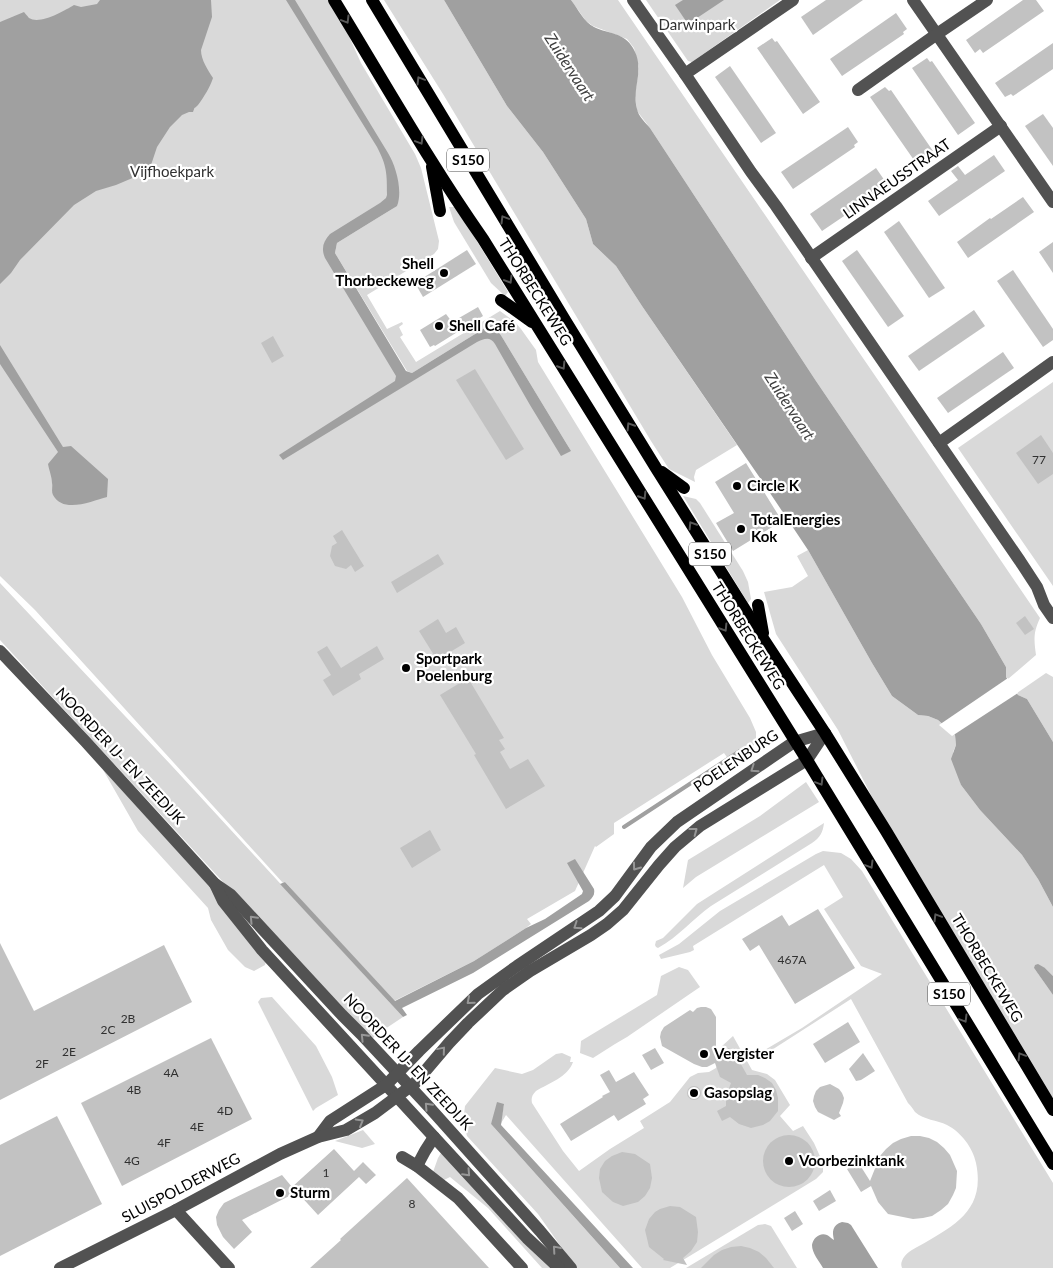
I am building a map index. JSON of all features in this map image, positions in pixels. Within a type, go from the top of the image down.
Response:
[{"type":"main road","name":"THORBECKEWEG","points":[[334,0],[431,159],[483,238],[794,742],[807,760],[1053,1164]]},
{"type":"main road","name":"THORBECKEWEG","points":[[372,0],[656,468],[825,733],[895,847],[1053,1110]]},
{"type":"main road","points":[[431,159],[440,211]]},
{"type":"main road","points":[[501,300],[536,324]]},
{"type":"main road","points":[[656,468],[684,488]]},
{"type":"main road","points":[[758,605],[764,640]]},
{"type":"street","points":[[634,0],[940,443],[1037,587],[1044,605],[1053,618]]},
{"type":"street","points":[[685,74],[793,0]]},
{"type":"street","points":[[913,0],[1053,202]]},
{"type":"street","points":[[858,90],[987,0]]},
{"type":"street","name":"LINNAEUSSTRAAT","points":[[811,258],[1001,126]]},
{"type":"street","points":[[940,443],[1053,362]]},
{"type":"street","points":[[1037,587],[1053,601]]},
{"type":"street","name":"NOORDER IJ- EN ZEEDIJK","points":[[0,651],[216,884],[231,895],[398,1073],[571,1268]]},
{"type":"street","points":[[410,1086],[415,1083],[468,1022],[503,990],[530,971],[608,924],[623,910],[669,853],[688,836],[700,826],[807,760],[825,733]]},
{"type":"street","name":"POELENBURG","points":[[386,1085],[478,994],[599,911],[616,896],[651,847],[677,822],[794,742],[825,733]]},
{"type":"street","name":"NOORDER IJ- EN ZEEDIJK","points":[[216,884],[223,901],[262,950],[527,1238],[559,1268]]},
{"type":"street","name":"SLUISPOLDERWEG","points":[[318,1137],[330,1121],[386,1085]]},
{"type":"street","name":"SLUISPOLDERWEG","points":[[60,1268],[176,1210],[280,1154],[318,1137],[346,1130],[375,1113],[410,1086]]},
{"type":"street","points":[[417,1166],[424,1151],[434,1137]]},
{"type":"street","points":[[402,1157],[417,1166],[458,1198],[522,1268]]},
{"type":"street","points":[[176,1210],[229,1268]]},
{"type":"green space","name":"Vijfhoekpark","points":[[0,0],[328,0],[343,23],[361,63],[415,154],[421,168],[439,241],[438,249],[434,254],[367,295],[387,329],[402,322],[403,324],[399,327],[403,335],[400,337],[416,362],[500,311],[515,322],[536,350],[538,362],[682,597],[712,655],[750,718],[756,732],[756,741],[752,748],[742,757],[731,763],[724,753],[614,823],[614,834],[595,846],[575,891],[527,919],[531,924],[526,928],[474,961],[394,1001],[285,882],[283,883],[35,610],[0,576]],"holes":[[[397,206],[337,243],[335,253],[407,371],[412,373],[488,326],[502,337],[571,451],[490,331],[405,380],[328,246]]]},
{"type":"green space","points":[[384,0],[444,0],[507,106],[543,152],[586,219],[593,244],[616,266],[737,445],[696,470],[695,482],[669,469],[443,94]]},
{"type":"green space","points":[[571,0],[618,0],[1040,618],[1035,636],[1036,655],[1008,679],[1006,677],[1006,667],[981,624],[816,381],[637,111],[635,96],[639,67],[634,48],[627,39],[593,26],[586,21]]},
{"type":"green space","name":"Darwinpark","points":[[646,0],[780,0],[692,62],[688,61]]},
{"type":"green space","points":[[449,207],[456,207],[508,292],[505,296],[491,283],[454,222]]},
{"type":"green space","points":[[1053,382],[1053,586],[958,448]]},
{"type":"green space","points":[[683,496],[696,499],[700,503],[743,571],[748,582],[751,599],[748,603]]},
{"type":"green space","points":[[808,550],[892,696],[918,715],[938,720],[955,735],[956,745],[953,752],[961,785],[980,810],[1022,855],[1053,907],[1053,976],[1045,968],[1034,968],[1053,995],[1053,1102],[872,797],[838,730],[776,634],[764,592],[792,587],[808,576],[797,556]]},
{"type":"green space","points":[[0,583],[172,766],[403,1017],[371,1040],[330,998],[0,640]]},
{"type":"green space","points":[[1046,673],[1053,677],[1053,742],[1027,699],[1017,693]]},
{"type":"green space","points":[[102,768],[210,887],[266,961],[265,965],[254,971],[245,967],[228,950],[211,920],[208,908],[138,831]]},
{"type":"green space","points":[[806,782],[819,802],[696,877],[683,888],[688,860],[760,816]]},
{"type":"green space","points":[[824,823],[821,834],[815,841],[711,906],[672,939],[658,948],[656,947],[656,941],[663,938],[697,904]]},
{"type":"green space","points":[[823,851],[841,853],[851,859],[862,871],[1053,1183],[1053,1268],[902,1268],[903,1258],[907,1254],[955,1224],[964,1215],[976,1193],[978,1180],[976,1163],[969,1146],[962,1136],[947,1125],[919,1115],[908,1103],[851,999],[761,1057],[757,1053],[802,1028],[882,974],[861,966],[824,909],[843,897],[824,865],[693,946],[694,950],[661,959],[659,955],[679,944],[720,911]]},
{"type":"green space","points":[[679,967],[688,970],[700,987],[593,1058],[580,1053],[581,1041],[657,995],[661,976]]},
{"type":"green space","points":[[272,997],[316,1046],[332,1077],[338,1095],[313,1111],[258,1002],[261,998]]},
{"type":"green space","points":[[733,1036],[752,1070],[767,1074],[775,1080],[790,1105],[780,1116],[793,1131],[803,1126],[814,1143],[823,1163],[823,1172],[816,1179],[670,1268],[642,1268],[506,1115],[500,1125],[504,1104],[491,1124],[620,1268],[576,1268],[538,1214],[467,1136],[463,1123],[465,1106],[495,1068],[522,1074],[533,1070],[556,1054],[562,1053],[571,1057],[570,1062],[573,1062],[571,1067],[558,1079],[536,1091],[532,1097],[532,1103],[563,1151],[579,1171],[644,1128],[640,1121],[670,1102],[690,1077],[716,1068],[720,1059],[721,1047]]},
{"type":"green space","points":[[363,1130],[375,1144],[362,1148],[335,1141]]},
{"type":"green space","points":[[441,1153],[553,1268],[542,1268],[488,1208],[450,1177],[444,1180],[433,1172]]},
{"type":"green space","points":[[765,1224],[771,1226],[797,1268],[686,1268],[758,1225]]},
{"type":"water","points":[[100,0],[211,0],[212,17],[201,54],[213,78],[207,92],[193,112],[182,115],[170,127],[157,147],[149,171],[96,191],[74,205],[20,260],[0,284],[0,22],[24,12],[29,18],[34,20],[45,19],[74,5],[81,7],[97,4]]},
{"type":"water","points":[[286,0],[295,0],[394,165],[399,186],[397,206],[337,243],[335,253],[406,371],[412,373],[492,325],[502,337],[571,451],[561,456],[495,344],[487,339],[477,342],[283,460],[279,455],[395,381],[396,376],[325,258],[323,251],[324,242],[330,234],[386,198],[387,181],[385,165],[377,147]]},
{"type":"water","name":"Zuidervaart","points":[[444,0],[571,0],[590,25],[620,36],[633,48],[638,64],[637,109],[642,119],[650,128],[816,381],[981,624],[1006,667],[1006,677],[1018,695],[1027,699],[1053,742],[1053,907],[1022,855],[980,810],[961,785],[951,759],[956,745],[955,735],[938,720],[918,715],[892,696],[808,550],[616,266],[593,244],[586,219],[543,152],[507,106]]},
{"type":"water","points":[[683,0],[724,0],[688,24],[675,5]]},
{"type":"water","points":[[0,345],[63,447],[71,446],[108,479],[107,497],[78,505],[71,505],[58,501],[53,495],[52,478],[48,464],[58,452],[0,364]]},
{"type":"water","points":[[575,859],[594,889],[593,896],[589,901],[473,973],[402,1008],[407,1015],[403,1017],[280,884],[285,882],[395,1001],[474,961],[526,928],[545,919],[582,894],[583,891],[567,863]]},
{"type":"water","points":[[1038,964],[1053,976],[1053,995],[1034,968]]},
{"type":"water","points":[[497,1102],[504,1104],[501,1125],[633,1268],[620,1268],[491,1124]]},
{"type":"water","points":[[842,1222],[851,1225],[878,1268],[823,1268],[813,1251],[813,1242],[817,1236],[822,1234],[834,1240],[834,1229],[836,1225]]},
{"type":"pier","points":[[1008,678],[1018,693],[952,736],[939,725]]},
{"type":"building","points":[[826,0],[863,0],[813,35],[801,17]]},
{"type":"building","points":[[1023,0],[1036,0],[1044,11],[983,53],[980,49],[975,53],[966,40]]},
{"type":"building","points":[[896,13],[907,29],[903,32],[904,34],[842,76],[830,59]]},
{"type":"building","points":[[772,38],[775,42],[777,41],[820,102],[803,114],[757,48]]},
{"type":"building","points":[[1053,43],[1053,69],[1013,96],[1011,94],[1005,97],[995,83]]},
{"type":"building","points":[[927,58],[930,62],[932,61],[975,123],[958,135],[912,68]]},
{"type":"building","points":[[730,66],[776,133],[761,143],[715,77]]},
{"type":"building","points":[[885,87],[889,91],[891,90],[933,151],[916,163],[870,97]]},
{"type":"building","points":[[1043,114],[1053,128],[1053,166],[1025,126]]},
{"type":"building","points":[[848,127],[858,142],[854,145],[855,147],[793,189],[781,172]]},
{"type":"building","points":[[994,155],[1005,171],[939,216],[928,201],[958,180],[951,171],[958,166],[965,175]]},
{"type":"building","points":[[876,168],[887,184],[882,187],[884,189],[822,231],[810,214]]},
{"type":"building","points":[[1023,197],[1034,212],[968,258],[957,242]]},
{"type":"building","points":[[899,221],[945,288],[929,298],[884,232]]},
{"type":"building","points":[[1053,242],[1053,273],[1039,252]]},
{"type":"building","points":[[467,250],[476,264],[423,297],[415,283]]},
{"type":"building","points":[[857,250],[904,316],[888,327],[842,261]]},
{"type":"building","points":[[1013,270],[1053,329],[1053,340],[1043,347],[997,281]]},
{"type":"building","points":[[478,307],[483,316],[435,346],[430,347],[420,330],[446,314],[452,322]]},
{"type":"building","points":[[974,310],[985,326],[919,371],[908,356]]},
{"type":"building","points":[[273,336],[284,356],[272,363],[261,343]]},
{"type":"building","points":[[1003,352],[1014,368],[948,413],[937,398]]},
{"type":"building","points":[[475,369],[524,449],[506,460],[456,380]]},
{"type":"building","points":[[1041,435],[1053,453],[1053,474],[1038,484],[1016,453]]},
{"type":"building","points":[[746,463],[782,521],[733,551],[716,523],[734,513],[715,482]]},
{"type":"building","points":[[342,530],[364,566],[355,572],[351,565],[346,569],[335,566],[330,556],[332,546],[337,543],[333,536]]},
{"type":"building","points":[[438,554],[444,564],[397,593],[391,582]]},
{"type":"building","points":[[1025,616],[1034,629],[1025,635],[1016,623]]},
{"type":"building","points":[[438,619],[446,633],[456,627],[465,643],[437,660],[419,631]]},
{"type":"building","points":[[327,646],[341,668],[377,646],[384,659],[359,674],[361,679],[333,696],[323,680],[331,675],[317,652]]},
{"type":"building","points":[[468,678],[504,738],[499,740],[505,749],[500,752],[510,769],[528,759],[545,786],[506,809],[474,755],[476,754],[440,695]]},
{"type":"building","points":[[430,830],[441,850],[412,868],[400,848]]},
{"type":"building","points":[[818,909],[855,968],[795,1004],[759,945],[750,951],[742,939],[782,915],[789,926]]},
{"type":"building","points":[[0,943],[34,1011],[164,945],[192,1002],[0,1100]]},
{"type":"building","points":[[701,1007],[711,1009],[716,1017],[716,1056],[729,1048],[737,1057],[747,1075],[758,1075],[765,1078],[772,1083],[776,1090],[778,1111],[770,1121],[763,1125],[751,1128],[739,1124],[730,1117],[722,1121],[717,1111],[726,1106],[726,1096],[731,1083],[720,1077],[715,1063],[702,1067],[662,1046],[660,1037],[664,1027],[690,1010],[693,1012]]},
{"type":"building","points":[[848,1022],[860,1042],[825,1063],[813,1044]]},
{"type":"building","points":[[211,1038],[252,1119],[122,1186],[81,1103]]},
{"type":"building","points":[[655,1048],[664,1063],[651,1070],[642,1055]]},
{"type":"building","points":[[863,1053],[875,1071],[856,1081],[849,1069]]},
{"type":"building","points":[[609,1070],[616,1082],[634,1072],[649,1095],[643,1099],[646,1104],[618,1121],[614,1115],[571,1141],[560,1124],[610,1092],[600,1075]]},
{"type":"building","points":[[830,1084],[839,1089],[844,1098],[839,1113],[841,1116],[834,1120],[818,1112],[813,1101],[816,1091],[820,1087]]},
{"type":"building","name":"Gasopslag","points":[[691,1086],[697,1086],[701,1093],[697,1100],[691,1100],[687,1096],[687,1090]]},
{"type":"building","points":[[57,1116],[102,1204],[0,1256],[0,1145]]},
{"type":"building","name":"Voorbezinktank","points":[[784,1135],[794,1135],[808,1142],[815,1156],[815,1166],[808,1180],[794,1187],[784,1187],[774,1183],[767,1176],[763,1166],[763,1156],[767,1146],[774,1139]]},
{"type":"building","points":[[911,1136],[929,1138],[937,1142],[950,1155],[957,1171],[956,1188],[948,1204],[932,1216],[913,1219],[888,1214],[878,1202],[871,1186],[861,1192],[847,1169],[858,1162],[870,1181],[880,1156],[886,1149],[893,1143]]},
{"type":"building","points":[[334,1149],[354,1171],[363,1162],[376,1175],[366,1184],[359,1177],[318,1215],[297,1192],[242,1220],[252,1232],[234,1249],[223,1237],[217,1225],[216,1217],[224,1203],[282,1175],[292,1187]]},
{"type":"building","points":[[622,1152],[635,1154],[650,1164],[652,1178],[650,1188],[645,1196],[638,1202],[623,1206],[613,1202],[602,1192],[599,1178],[600,1169],[605,1161]]},
{"type":"building","points":[[407,1178],[489,1268],[310,1268],[340,1239]]},
{"type":"building","points":[[830,1190],[836,1201],[819,1211],[813,1201]]},
{"type":"building","points":[[670,1206],[680,1207],[696,1217],[697,1242],[683,1258],[687,1265],[663,1260],[649,1247],[645,1230],[649,1219],[655,1212]]},
{"type":"building","points":[[795,1211],[803,1224],[792,1231],[784,1218]]},
{"type":"building","points":[[741,1246],[759,1252],[774,1268],[701,1268],[722,1250]]},
{"type":"waterway","points":[[624,827],[740,751]]},
{"type":"place","name":"Shell Thorbeckeweg","points":[[444,273]]},
{"type":"place","name":"Shell Café","points":[[439,326]]},
{"type":"place","name":"Circle K","points":[[737,486]]},
{"type":"place","name":"TotalEnergies Kok","points":[[741,529]]},
{"type":"place","name":"Sportpark Poelenburg","points":[[406,668]]},
{"type":"place","name":"Vergister","points":[[704,1054]]},
{"type":"place","name":"Gasopslag","points":[[694,1093]]},
{"type":"place","name":"Voorbezinktank","points":[[789,1161]]},
{"type":"place","name":"Sturm","points":[[280,1193]]}]
